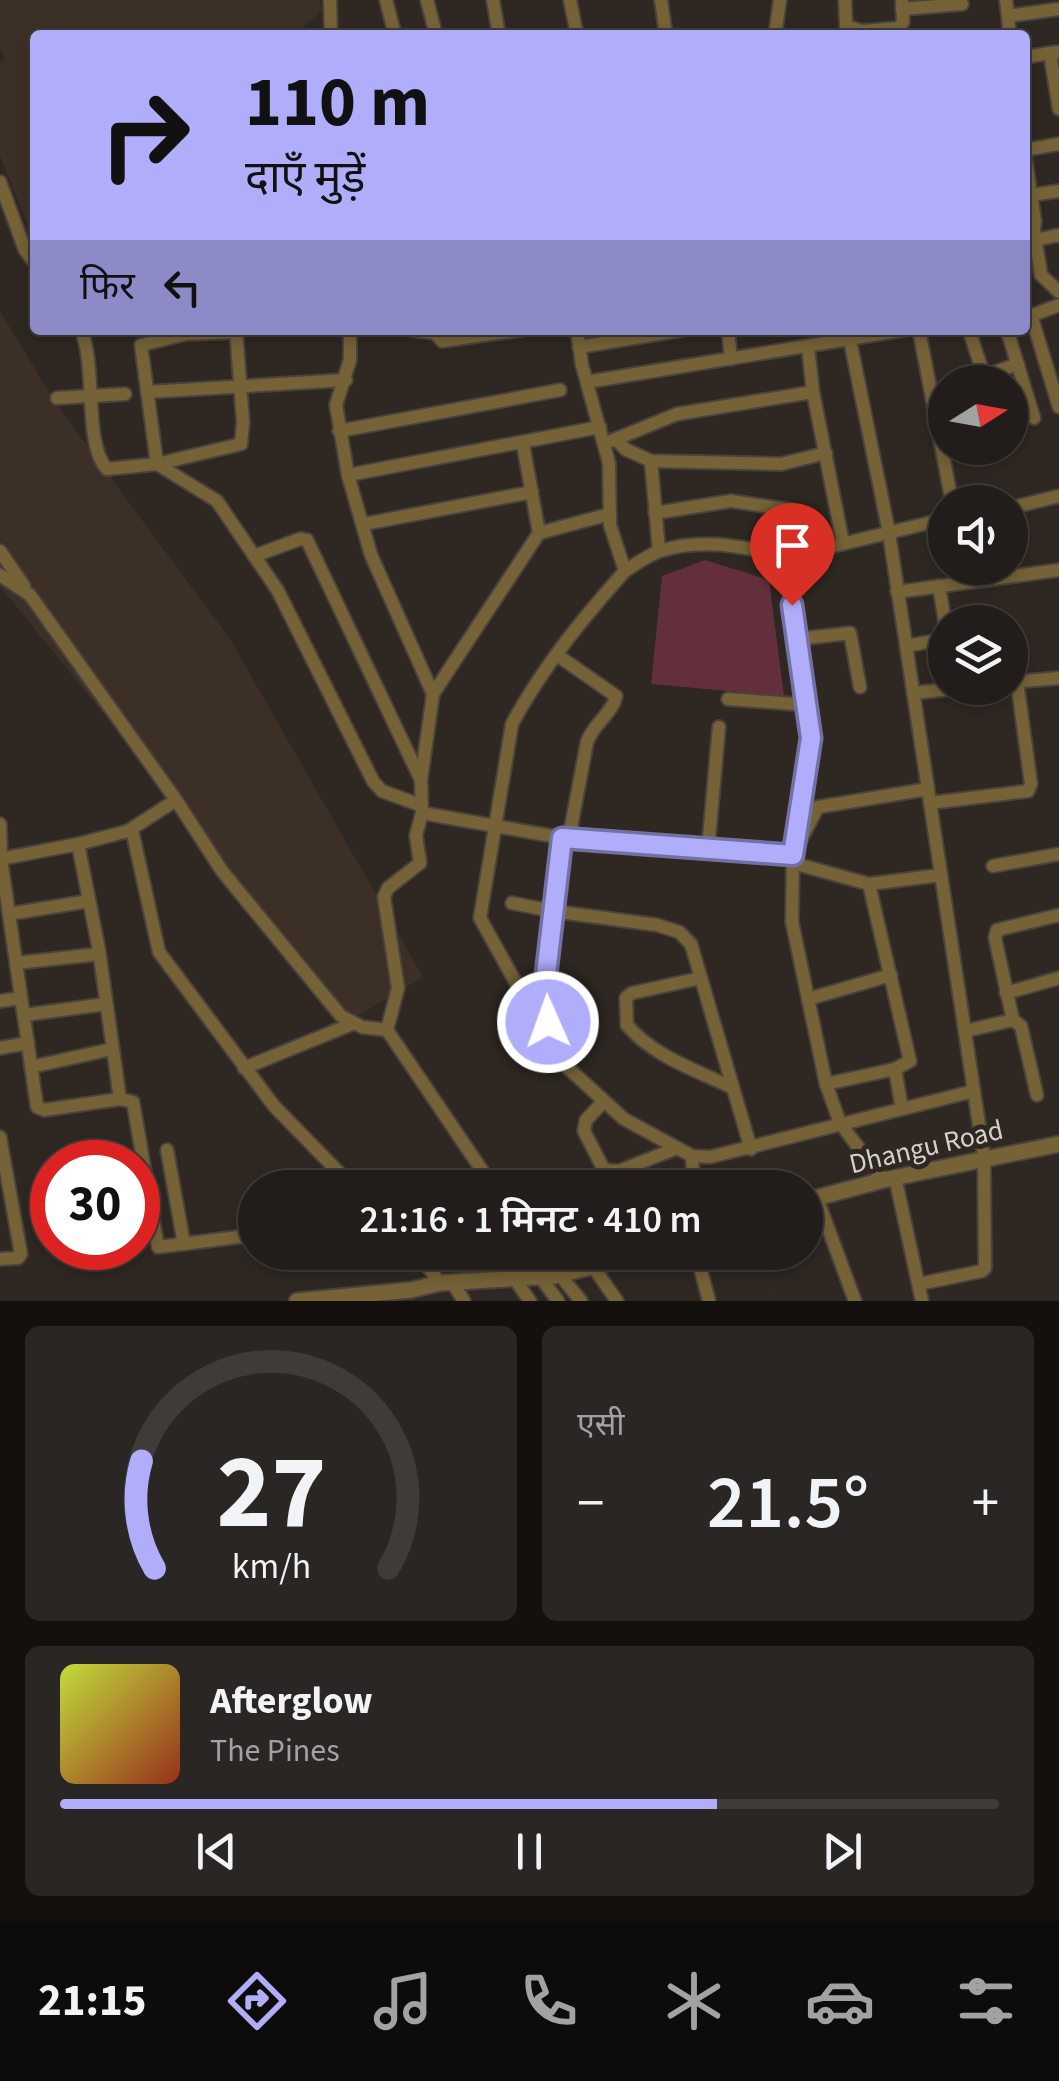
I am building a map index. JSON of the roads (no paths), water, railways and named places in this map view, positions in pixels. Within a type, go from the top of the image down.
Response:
[{"type":"street","points":[[330,0],[331,30]]},
{"type":"street","points":[[386,0],[394,30]]},
{"type":"street","points":[[428,0],[435,30]]},
{"type":"street","points":[[493,0],[499,30]]},
{"type":"street","points":[[570,0],[576,30]]},
{"type":"street","points":[[661,0],[665,30]]},
{"type":"street","points":[[776,30],[780,0]]},
{"type":"street","points":[[843,30],[845,0]]},
{"type":"street","points":[[1006,0],[1009,30]]},
{"type":"street","points":[[885,30],[899,28],[903,22],[902,5],[962,4]]},
{"type":"street","points":[[1008,16],[1059,9]]},
{"type":"street","points":[[1030,55],[1055,52],[1059,109]]},
{"type":"street","points":[[1030,152],[1059,144]]},
{"type":"street","points":[[0,182],[30,256]]},
{"type":"street","points":[[1030,183],[1032,234],[1041,275],[1059,292]]},
{"type":"street","points":[[1032,195],[1059,191]]},
{"type":"street","points":[[1032,234],[1059,236]]},
{"type":"street","points":[[1030,316],[1059,305]]},
{"type":"street","points":[[1030,323],[1059,407]]},
{"type":"street","points":[[82,335],[97,450],[108,470],[157,464],[241,444],[244,422],[236,335]]},
{"type":"street","points":[[157,464],[141,344],[170,335]]},
{"type":"street","points":[[350,335],[346,380],[336,405],[348,475],[371,556],[433,694]]},
{"type":"street","points":[[437,335],[442,341],[485,335]]},
{"type":"street","points":[[577,335],[600,428],[610,442],[652,461],[782,464],[826,454]]},
{"type":"street","points":[[579,347],[653,335]]},
{"type":"street","points":[[729,335],[732,359]]},
{"type":"street","points":[[587,382],[877,335]]},
{"type":"street","points":[[920,335],[949,485]]},
{"type":"street","points":[[971,335],[980,365]]},
{"type":"street","points":[[1009,335],[1034,418]]},
{"type":"street","points":[[850,340],[889,532],[984,1158],[984,1270],[919,1284]]},
{"type":"street","points":[[808,347],[843,543]]},
{"type":"street","points":[[147,392],[346,380]]},
{"type":"street","points":[[339,431],[560,390]]},
{"type":"street","points":[[610,442],[677,414],[813,392]]},
{"type":"street","points":[[57,398],[125,394]]},
{"type":"street","points":[[348,475],[600,428]]},
{"type":"street","points":[[610,442],[610,526],[625,570]]},
{"type":"street","points":[[523,444],[539,533]]},
{"type":"street","points":[[652,461],[658,551]]},
{"type":"street","points":[[157,464],[217,501],[284,600],[373,781],[382,790],[421,809],[566,838],[793,859],[869,884],[941,875]]},
{"type":"street","points":[[364,524],[532,492]]},
{"type":"street","points":[[1028,504],[1059,496]]},
{"type":"street","points":[[655,513],[730,501],[792,510],[797,516],[800,555],[787,571],[811,738],[793,859],[792,922],[826,1084],[840,1123],[889,1178],[922,1301]]},
{"type":"street","points":[[388,1030],[398,988],[384,897],[388,888],[420,863],[416,835],[433,694],[539,533],[610,514]]},
{"type":"street","points":[[543,1000],[516,983],[481,925],[480,910],[512,724],[588,611],[625,570],[658,551],[723,544],[800,555],[928,523]]},
{"type":"street","points":[[254,556],[300,538],[307,540],[421,780]]},
{"type":"street","points":[[0,551],[222,871],[341,1016],[352,1024],[388,1030],[482,1170]]},
{"type":"street","points":[[897,592],[1059,570]]},
{"type":"street","points":[[0,575],[30,595]]},
{"type":"street","points":[[939,586],[942,605]]},
{"type":"street","points":[[798,639],[850,633],[860,687]]},
{"type":"street","points":[[906,646],[928,642]]},
{"type":"street","points":[[557,655],[614,692],[616,700],[590,732],[552,912],[543,1000],[558,1056],[636,1127],[692,1156],[710,1157],[751,1149],[974,1091]]},
{"type":"street","points":[[1028,681],[1059,678]]},
{"type":"street","points":[[913,693],[928,691]]},
{"type":"street","points":[[728,698],[808,704]]},
{"type":"street","points":[[793,859],[818,807],[1028,791],[1031,784],[1017,705]]},
{"type":"street","points":[[708,850],[719,726]]},
{"type":"street","points":[[0,859],[132,830],[176,800]]},
{"type":"street","points":[[0,824],[0,859],[9,914],[6,940],[16,963],[38,1109],[120,1099],[133,1102],[158,1246],[238,1237]]},
{"type":"street","points":[[132,830],[158,952],[274,1106],[336,1170]]},
{"type":"street","points":[[78,844],[100,954],[120,1099]]},
{"type":"street","points":[[993,866],[1059,854]]},
{"type":"street","points":[[826,1084],[895,1069],[911,1058],[869,884]]},
{"type":"street","points":[[9,914],[89,901]]},
{"type":"street","points":[[512,903],[670,928],[691,944],[751,1149]]},
{"type":"street","points":[[1037,1095],[1021,1026],[1013,1020],[994,938],[997,930],[1059,916]]},
{"type":"street","points":[[16,963],[100,954]]},
{"type":"street","points":[[808,999],[891,974]]},
{"type":"street","points":[[701,978],[632,993],[626,998],[627,1025],[656,1052],[733,1088]]},
{"type":"street","points":[[1006,992],[1059,978]]},
{"type":"street","points":[[0,1001],[21,998]]},
{"type":"street","points":[[24,1015],[106,1004]]},
{"type":"street","points":[[965,1032],[1013,1020]]},
{"type":"street","points":[[244,1068],[352,1024]]},
{"type":"street","points":[[0,1048],[28,1043]]},
{"type":"street","points":[[31,1066],[112,1049]]},
{"type":"street","points":[[895,1069],[902,1109]]},
{"type":"street","points":[[604,1101],[586,1120],[584,1130],[604,1170],[620,1171],[677,1148]]},
{"type":"street","points":[[0,1137],[22,1254],[18,1258],[0,1259]]},
{"type":"street","name":"Dhangu Road","points":[[823,1197],[889,1178],[1059,1144]]},
{"type":"street","points":[[167,1150],[184,1244]]},
{"type":"street","points":[[692,1156],[693,1170]]},
{"type":"street","points":[[823,1228],[855,1301]]},
{"type":"street","points":[[434,1270],[464,1301]]},
{"type":"street","points":[[548,1270],[558,1301]]},
{"type":"street","points":[[297,1301],[413,1296],[447,1284],[584,1270]]},
{"type":"street","points":[[595,1270],[618,1301]]},
{"type":"street","points":[[701,1270],[710,1301]]},
{"type":"street","points":[[552,1276],[580,1301]]},
{"type":"street","points":[[514,1278],[530,1301]]}]
